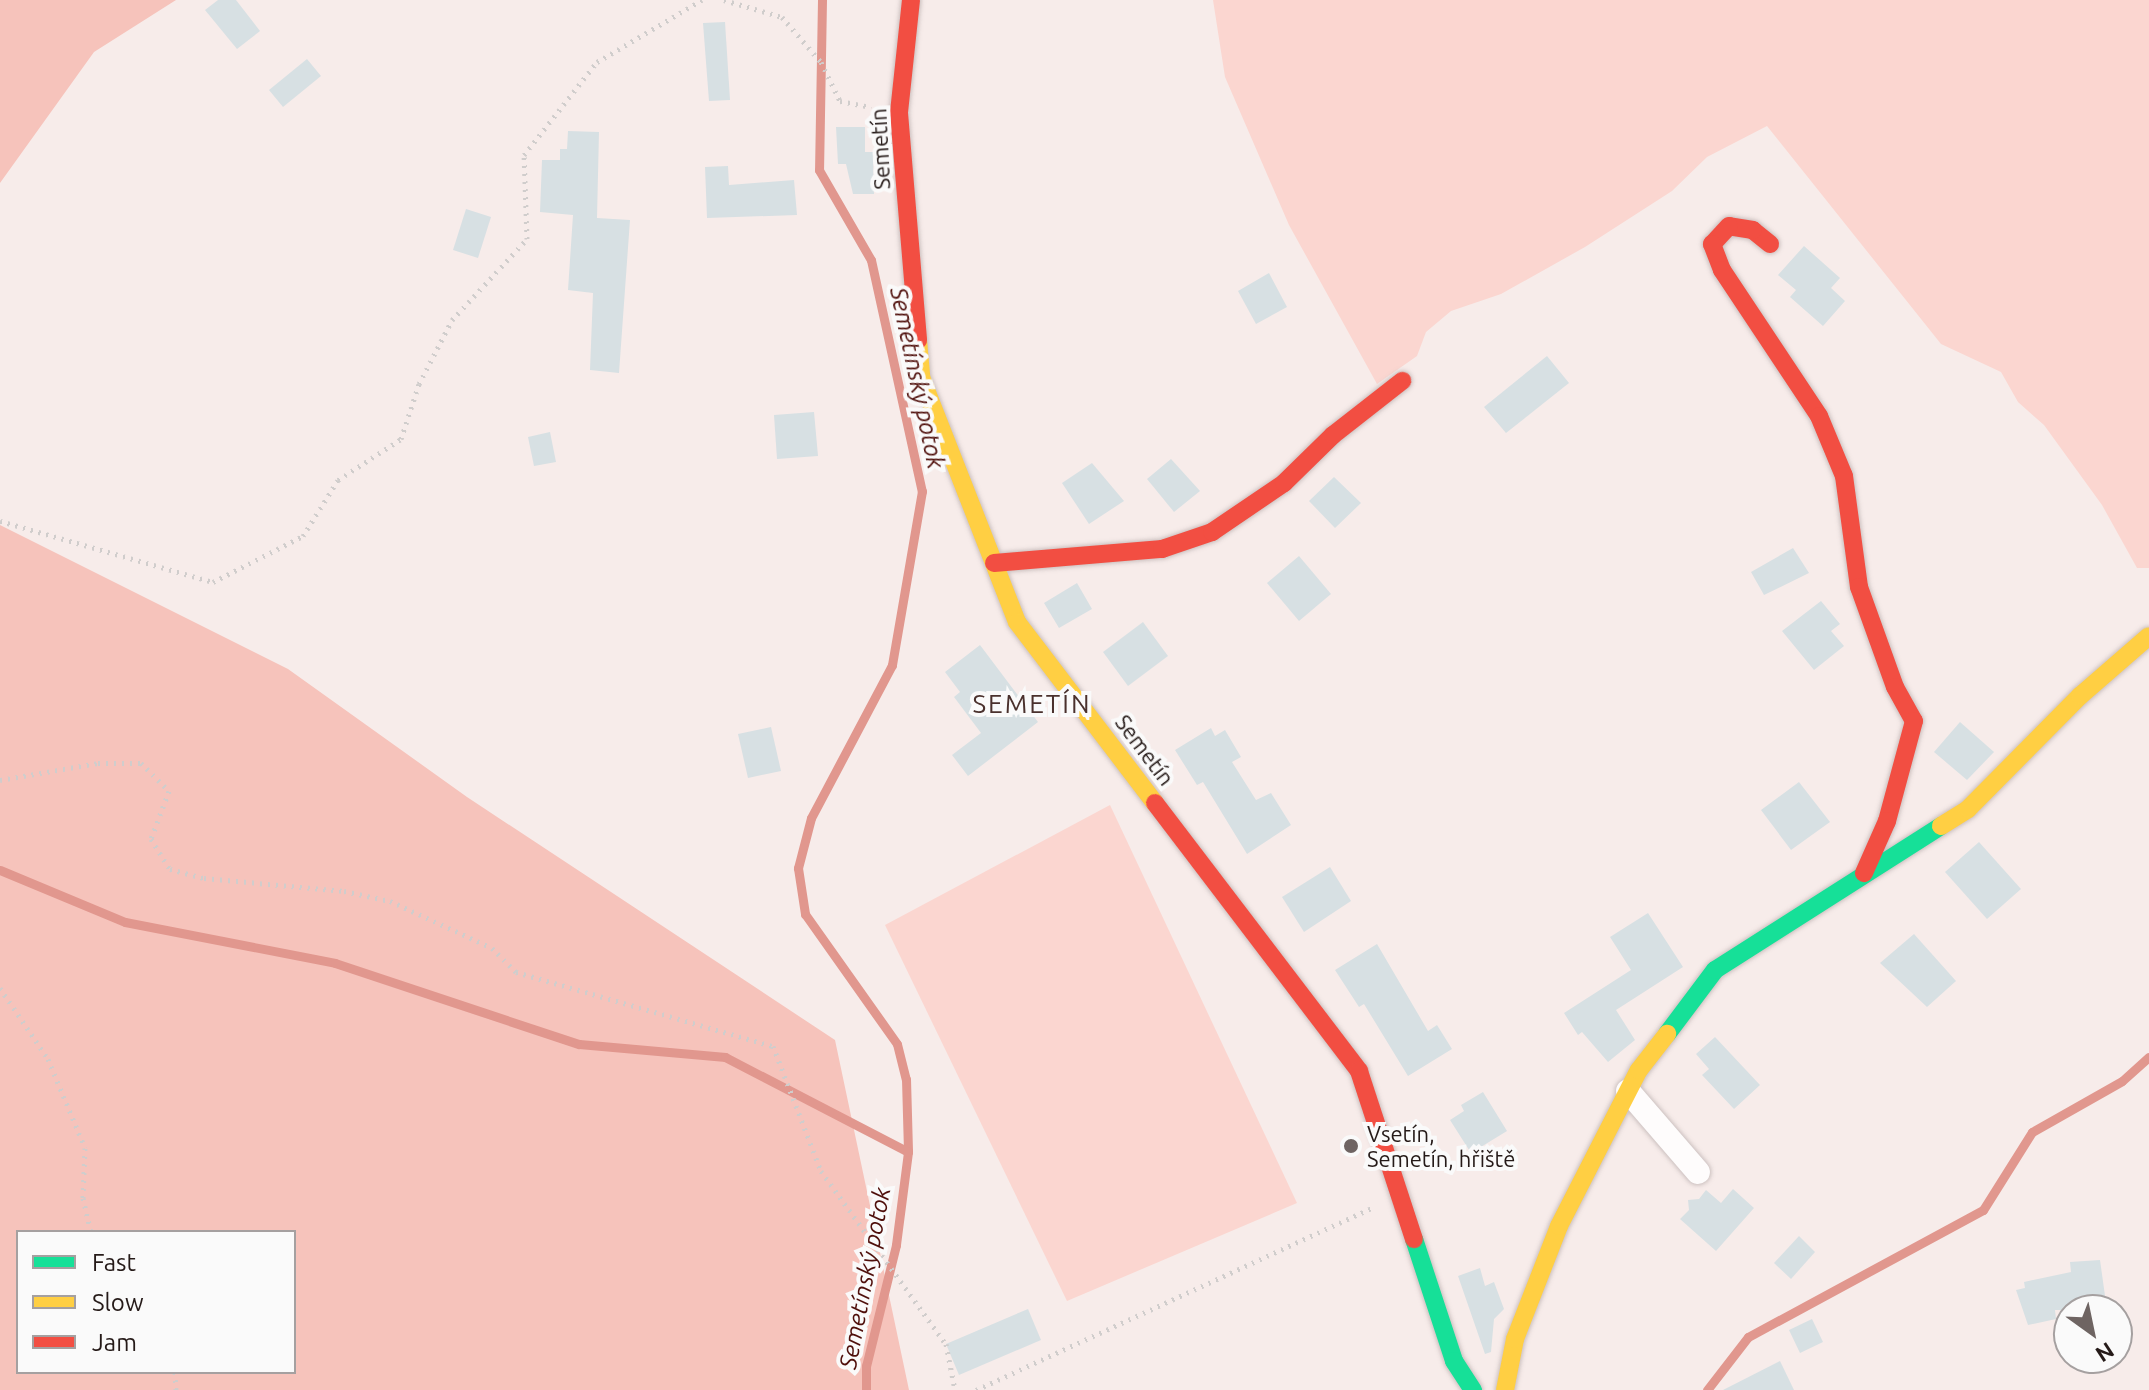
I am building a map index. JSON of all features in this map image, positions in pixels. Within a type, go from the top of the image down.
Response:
[{"type":"street","name":"Semetín","points":[[911,0],[899,113],[921,377],[1017,622],[1359,1071],[1454,1361],[1473,1390]]},
{"type":"street","points":[[1770,244],[1753,230],[1729,226],[1712,244],[1722,270],[1819,416],[1844,476],[1859,587],[1895,687],[1914,721],[1887,821],[1864,873]]},
{"type":"street","points":[[994,563],[1162,549],[1212,532],[1284,483],[1333,435],[1402,381]]},
{"type":"street","points":[[1505,1390],[1515,1339],[1559,1226],[1628,1091],[1715,970],[1968,809],[2149,636]]},
{"type":"street","points":[[1628,1091],[1698,1172]]},
{"type":"path","points":[[0,521],[213,582],[303,536],[338,480],[401,439],[419,384],[452,320],[527,239],[524,155],[597,62],[702,0]]},
{"type":"path","points":[[724,0],[782,17],[821,62],[840,101],[899,113]]},
{"type":"path","points":[[0,780],[98,763],[141,763],[169,791],[151,839],[170,869],[204,878],[344,891],[390,901],[481,942],[516,972],[773,1046],[821,1171],[946,1344],[955,1390]]},
{"type":"path","points":[[0,988],[48,1059],[85,1148],[83,1198],[91,1230]]},
{"type":"path","points":[[976,1390],[1399,1195]]},
{"type":"shaded area","points":[[0,0],[176,0],[94,52],[0,183]]},
{"type":"shaded area","points":[[1213,0],[2149,0],[2149,568],[2137,568],[2102,505],[2044,425],[2018,402],[2001,372],[1941,344],[1767,126],[1707,157],[1672,191],[1585,247],[1501,294],[1451,311],[1426,332],[1417,356],[1377,384],[1289,225],[1225,77]]},
{"type":"shaded area","points":[[0,525],[288,669],[467,797],[835,1040],[909,1390],[0,1390]]},
{"type":"shaded area","points":[[1110,805],[1297,1203],[1067,1301],[885,925]]},
{"type":"building","points":[[218,0],[236,0],[260,31],[237,49],[205,10]]},
{"type":"building","points":[[725,22],[730,100],[709,101],[703,23]]},
{"type":"building","points":[[307,59],[321,76],[283,107],[269,90]]},
{"type":"building","points":[[836,127],[865,127],[865,152],[873,152],[874,194],[853,194],[846,164],[838,164]]},
{"type":"building","points":[[568,131],[599,132],[597,218],[630,220],[619,373],[590,370],[593,293],[568,290],[573,215],[540,212],[542,160],[560,160],[560,149],[567,149]]},
{"type":"building","points":[[728,166],[729,185],[794,180],[797,215],[707,218],[705,167]]},
{"type":"building","points":[[466,209],[491,217],[478,258],[453,250]]},
{"type":"building","points":[[1804,246],[1840,278],[1831,288],[1845,301],[1823,326],[1790,297],[1796,290],[1778,275]]},
{"type":"building","points":[[1269,273],[1287,307],[1256,324],[1238,291]]},
{"type":"building","points":[[1547,356],[1569,383],[1506,433],[1484,407]]},
{"type":"building","points":[[814,412],[818,456],[777,459],[774,415]]},
{"type":"building","points":[[550,432],[556,462],[534,466],[528,437]]},
{"type":"building","points":[[1171,459],[1200,491],[1174,512],[1147,479]]},
{"type":"building","points":[[1092,463],[1124,501],[1089,524],[1062,483]]},
{"type":"building","points":[[1334,477],[1361,503],[1335,528],[1309,501]]},
{"type":"building","points":[[1793,548],[1809,573],[1764,595],[1751,572]]},
{"type":"building","points":[[1299,556],[1331,594],[1299,621],[1267,583]]},
{"type":"building","points":[[1077,583],[1092,609],[1059,628],[1044,603]]},
{"type":"building","points":[[1821,601],[1840,624],[1831,631],[1844,646],[1814,670],[1782,631]]},
{"type":"building","points":[[1143,622],[1168,656],[1128,686],[1103,652]]},
{"type":"building","points":[[980,645],[1038,722],[968,776],[952,755],[981,733],[954,697],[960,692],[945,672]]},
{"type":"building","points":[[1960,722],[1994,752],[1967,780],[1934,752]]},
{"type":"building","points":[[771,727],[781,771],[748,778],[738,734]]},
{"type":"building","points":[[1211,728],[1215,736],[1225,730],[1241,757],[1232,762],[1256,800],[1271,793],[1291,825],[1247,854],[1203,782],[1197,785],[1175,750]]},
{"type":"building","points":[[1799,782],[1830,822],[1791,850],[1761,810]]},
{"type":"building","points":[[1979,842],[2021,889],[1987,919],[1945,872]]},
{"type":"building","points":[[1330,867],[1351,901],[1304,932],[1282,897]]},
{"type":"building","points":[[1648,913],[1683,967],[1616,1010],[1635,1040],[1608,1062],[1582,1032],[1578,1035],[1564,1013],[1631,970],[1610,937]]},
{"type":"building","points":[[1914,934],[1956,981],[1927,1007],[1880,963]]},
{"type":"building","points":[[1377,944],[1428,1031],[1437,1025],[1452,1049],[1408,1076],[1364,1004],[1359,1007],[1335,970]]},
{"type":"building","points":[[1715,1037],[1760,1085],[1734,1109],[1702,1075],[1709,1069],[1696,1054]]},
{"type":"building","points":[[1483,1092],[1507,1131],[1471,1153],[1450,1120],[1464,1111],[1461,1105]]},
{"type":"building","points":[[1733,1189],[1754,1208],[1716,1251],[1680,1219],[1689,1210],[1688,1200],[1699,1199],[1706,1190],[1721,1203]]},
{"type":"building","points":[[1799,1236],[1815,1252],[1791,1279],[1774,1263]]},
{"type":"building","points":[[2100,1260],[2105,1294],[2053,1294],[2053,1320],[2028,1325],[2016,1290],[2025,1288],[2024,1282],[2071,1272],[2070,1262]]},
{"type":"building","points":[[1480,1268],[1485,1286],[1494,1282],[1504,1309],[1494,1319],[1491,1352],[1485,1354],[1458,1276]]},
{"type":"building","points":[[1028,1309],[1041,1340],[959,1375],[946,1344]]},
{"type":"building","points":[[1812,1319],[1823,1342],[1800,1353],[1789,1330]]},
{"type":"building","points":[[1780,1361],[1794,1390],[1723,1390]]},
{"type":"waterway","name":"Semetínský potok","points":[[822,0],[819,170],[871,260],[922,491],[892,665],[811,818],[798,868],[805,914],[897,1044],[906,1079],[908,1152],[896,1245],[866,1366],[866,1390]]},
{"type":"waterway","points":[[0,870],[125,922],[335,963],[579,1044],[725,1057],[908,1152]]},
{"type":"waterway","points":[[1707,1390],[1748,1337],[1983,1210],[2032,1132],[2122,1081],[2149,1057]]},
{"type":"traffic: fast","points":[[1667,1034],[1715,970],[1941,826]]},
{"type":"traffic: fast","points":[[1414,1239],[1454,1361],[1473,1390]]},
{"type":"traffic: slow","points":[[918,340],[921,377],[1017,622],[1155,803]]},
{"type":"traffic: slow","points":[[1941,826],[1968,809],[2080,696],[2149,636]]},
{"type":"traffic: slow","points":[[1505,1390],[1515,1339],[1559,1226],[1639,1070],[1667,1034]]},
{"type":"traffic: jam","points":[[911,0],[899,113],[918,340]]},
{"type":"traffic: jam","points":[[1770,244],[1753,230],[1729,226],[1712,244],[1722,270],[1819,416],[1844,476],[1859,587],[1895,687],[1914,721],[1887,821],[1864,873]]},
{"type":"traffic: jam","points":[[994,563],[1162,549],[1212,532],[1284,483],[1333,435],[1402,381]]},
{"type":"traffic: jam","points":[[1155,803],[1359,1071],[1414,1239]]},
{"type":"place","name":"Vsetín, Semetín, hřiště","points":[[1351,1146]]},
{"type":"district","name":"SEMETÍN","points":[[1032,704]]}]
